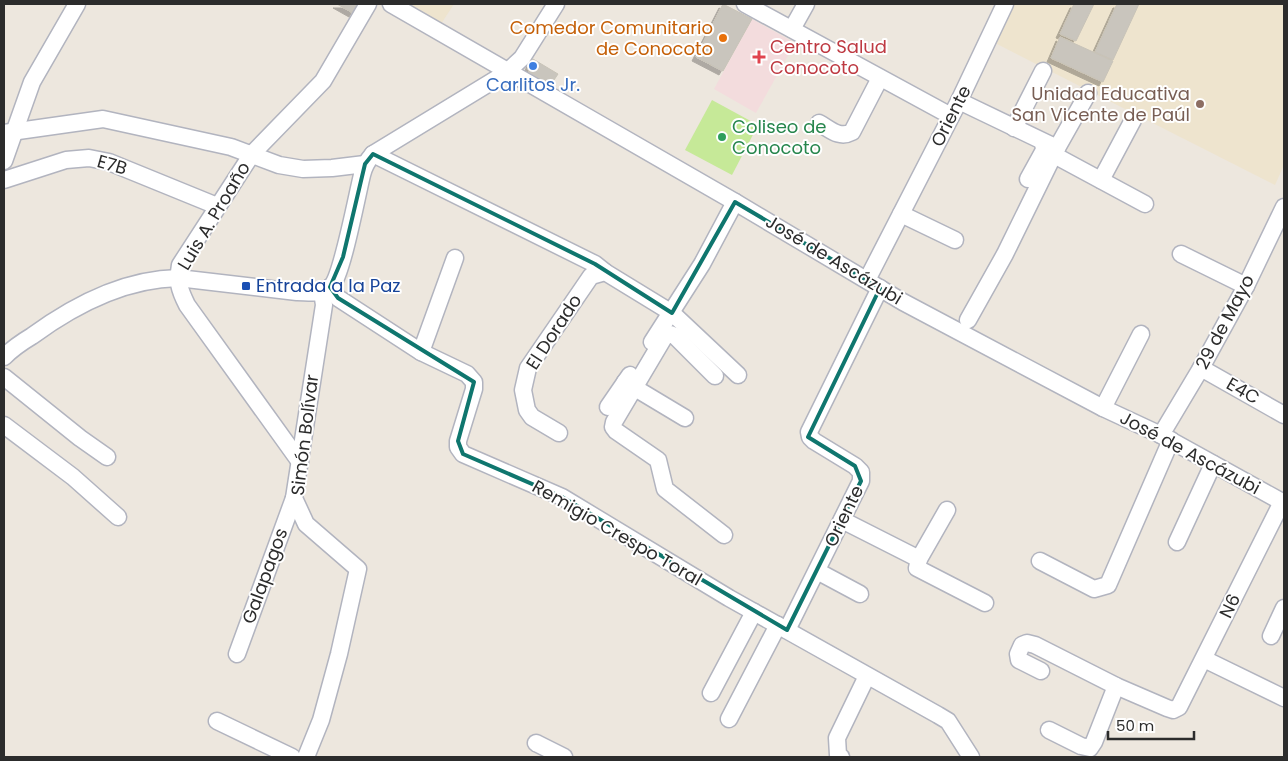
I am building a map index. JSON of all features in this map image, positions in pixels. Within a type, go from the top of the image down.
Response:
[{"type":"street","points":[[4,160],[9,132],[32,82],[77,4]]},
{"type":"street","name":"Luis A. Proaño","points":[[300,462],[187,304],[180,290],[178,278],[180,264],[252,154],[323,81],[368,4]]},
{"type":"street","name":"José de Ascázubi","points":[[391,4],[735,202],[903,302],[1103,408],[1166,437],[1283,502]]},
{"type":"street","points":[[9,132],[103,119],[231,147],[279,165],[303,169],[332,168],[369,159],[507,72],[522,58],[556,4]]},
{"type":"street","points":[[746,4],[951,116]]},
{"type":"street","points":[[792,29],[806,4]]},
{"type":"street","name":"Oriente","points":[[729,719],[817,571],[860,486],[861,472],[855,466],[811,439],[809,432],[901,214],[959,101],[1005,4]]},
{"type":"street","points":[[1014,128],[1043,71]]},
{"type":"street","points":[[819,123],[839,135],[847,135],[852,132],[880,78]]},
{"type":"street","points":[[968,320],[1005,254],[1051,148],[1088,93]]},
{"type":"street","points":[[959,101],[1051,148],[1101,180],[1145,204]]},
{"type":"street","points":[[1101,180],[1132,120]]},
{"type":"street","points":[[1028,178],[1044,150],[1051,148]]},
{"type":"street","name":"E7B","points":[[4,180],[66,160],[88,158],[110,162],[217,206]]},
{"type":"street","points":[[369,159],[595,264],[598,274],[672,313],[738,375]]},
{"type":"street","name":"Simón Bolívar","points":[[306,757],[321,720],[329,692],[358,569],[306,524],[294,498],[326,290],[334,282],[343,257],[369,159]]},
{"type":"street","points":[[724,535],[665,489],[658,460],[616,432],[613,428],[629,385],[702,264],[735,202]]},
{"type":"street","name":"29 de Mayo","points":[[1040,561],[1094,589],[1108,585],[1166,437],[1246,286],[1284,207]]},
{"type":"street","points":[[901,214],[955,240]]},
{"type":"street","points":[[1180,254],[1246,286]]},
{"type":"street","points":[[421,352],[455,258]]},
{"type":"street","name":"El Dorado","points":[[559,433],[532,417],[527,410],[523,390],[528,368],[598,274]]},
{"type":"street","points":[[4,357],[48,324],[91,299],[159,278],[178,278],[297,292],[326,290]]},
{"type":"street","name":"Remigio Crespo Toral","points":[[326,290],[421,352],[467,374],[474,382],[474,389],[458,441],[458,447],[463,454],[562,497],[754,612],[948,721],[971,757]]},
{"type":"street","points":[[608,408],[629,385],[665,336],[670,334],[675,336],[715,376]]},
{"type":"street","points":[[1103,408],[1141,334]]},
{"type":"street","name":"E4C","points":[[1201,368],[1284,415]]},
{"type":"street","points":[[4,377],[107,457]]},
{"type":"street","points":[[629,385],[686,418]]},
{"type":"street","points":[[4,425],[73,477],[118,517]]},
{"type":"street","points":[[1177,542],[1213,464]]},
{"type":"street","name":"Galapagos","points":[[237,654],[294,498]]},
{"type":"street","name":"N6","points":[[1116,686],[1167,708],[1177,709],[1182,706],[1283,502]]},
{"type":"street","points":[[947,510],[919,559],[917,568],[985,603]]},
{"type":"street","points":[[842,520],[919,559]]},
{"type":"street","points":[[817,571],[860,594]]},
{"type":"street","points":[[1271,636],[1284,608]]},
{"type":"street","points":[[711,693],[754,612]]},
{"type":"street","points":[[1041,671],[1019,660],[1018,654],[1022,645],[1028,643],[1036,645],[1116,686],[1090,748],[1081,746],[1049,730]]},
{"type":"street","points":[[1204,659],[1284,698]]},
{"type":"street","points":[[840,757],[838,755],[837,738],[867,676]]},
{"type":"street","points":[[217,721],[292,757]]},
{"type":"street","points":[[536,743],[564,757]]},
{"type":"highlighted area","points":[[373,154],[595,264],[672,313],[735,202],[880,288],[808,437],[855,466],[861,481],[787,630],[562,497],[463,454],[458,441],[474,382],[338,298],[330,287],[343,257],[365,164]]},
{"type":"shaded area","points":[[404,4],[454,4],[441,24]]},
{"type":"shaded area","name":"Unidad Educativa San Vicente de Paúl","points":[[1012,4],[1284,4],[1284,165],[1275,185],[995,43]]},
{"type":"shaded area","name":"Centro Salud Conocoto","points":[[752,19],[795,43],[756,113],[714,89]]},
{"type":"green space","name":"Coliseo de Conocoto","points":[[712,100],[758,125],[732,175],[685,150]]},
{"type":"building","points":[[337,4],[358,4],[353,13]]},
{"type":"building","name":"Comedor Comunitario de Conocoto","points":[[723,4],[752,19],[723,71],[696,57]]},
{"type":"building","points":[[1074,4],[1094,4],[1076,41],[1060,34]]},
{"type":"building","points":[[1117,4],[1139,4],[1113,60],[1095,52]]},
{"type":"building","points":[[1060,37],[1113,61],[1103,82],[1051,58]]},
{"type":"building","points":[[533,59],[558,74],[550,86],[529,73],[528,68]]},
{"type":"place","name":"Comedor Comunitario de Conocoto","points":[[723,38]]},
{"type":"place","name":"Centro Salud Conocoto","points":[[759,57]]},
{"type":"place","name":"Carlitos Jr.","points":[[533,66]]},
{"type":"place","name":"Unidad Educativa San Vicente de Paúl","points":[[1200,104]]},
{"type":"place","name":"Coliseo de Conocoto","points":[[722,137]]},
{"type":"place","name":"Entrada a la Paz","points":[[246,286]]}]
